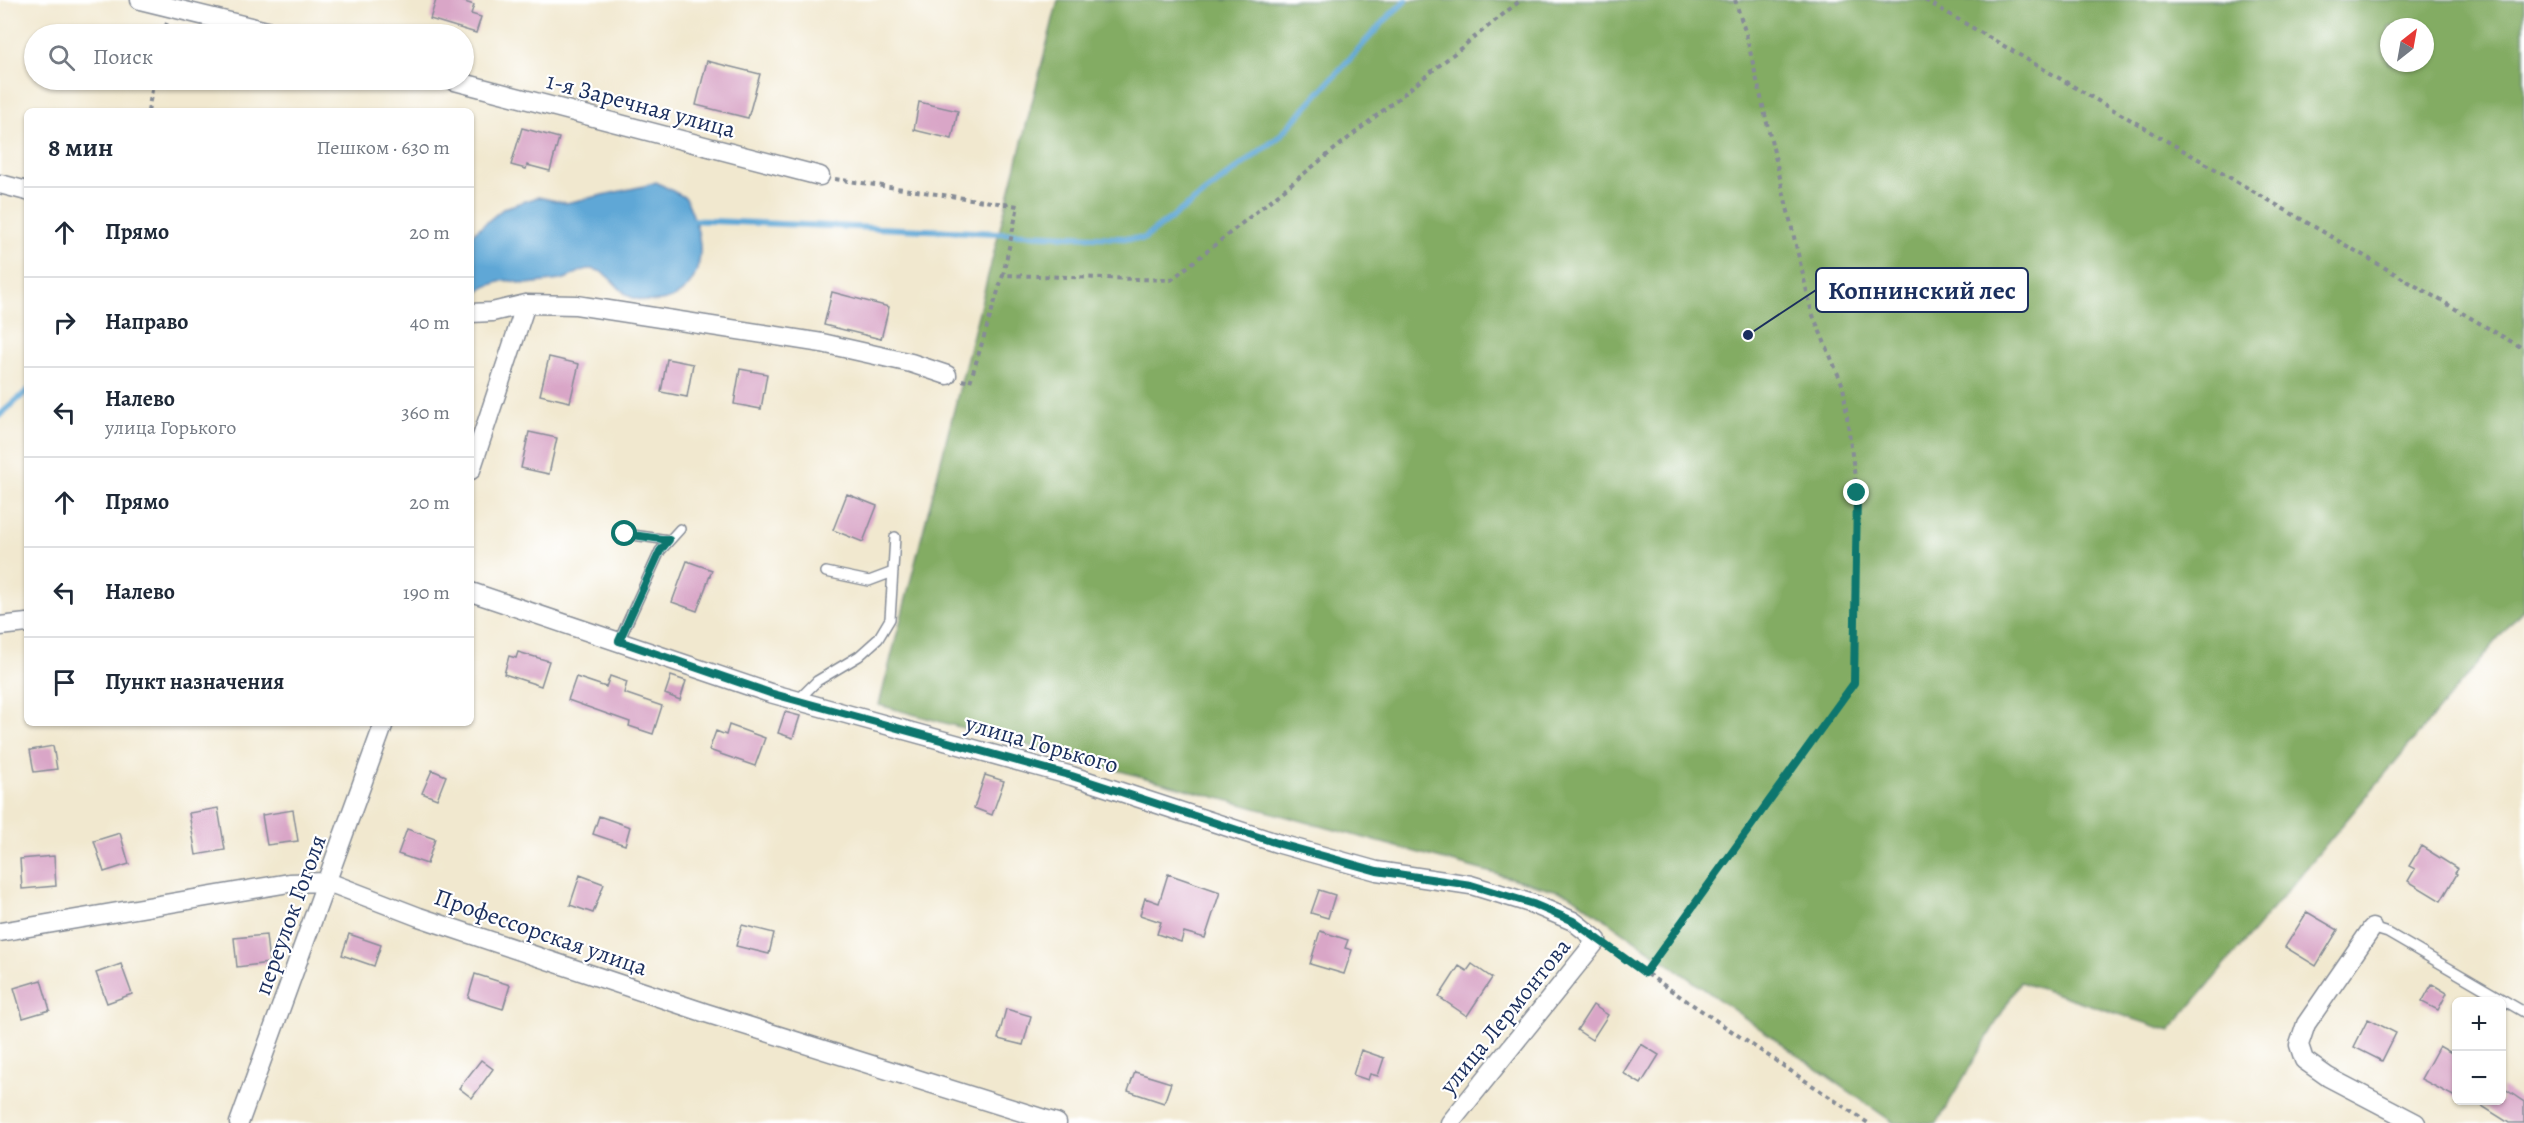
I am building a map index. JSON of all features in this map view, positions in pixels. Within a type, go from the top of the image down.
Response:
[{"type":"street","points":[[140,0],[189,5],[248,24]]},
{"type":"street","name":"1-я Заречная улица","points":[[474,86],[820,176]]},
{"type":"street","points":[[0,184],[24,190]]},
{"type":"street","points":[[474,461],[526,304]]},
{"type":"street","points":[[474,313],[492,312],[526,304],[576,305],[822,343],[911,363],[947,375]]},
{"type":"street","name":"улица Горького","points":[[474,593],[798,700],[1072,776],[1280,844],[1377,871],[1471,885],[1533,904],[1573,921],[1597,940]]},
{"type":"street","points":[[0,626],[24,623]]},
{"type":"street","name":"переулок Гоголя","points":[[239,1123],[383,726]]},
{"type":"street","name":"Профессорская улица","points":[[0,932],[289,883],[328,882],[419,916],[706,1013],[1057,1123]]},
{"type":"street","points":[[2372,928],[2306,1024],[2299,1045],[2304,1060],[2328,1077],[2416,1123]]},
{"type":"street","name":"улица Лермонтова","points":[[1450,1123],[1597,940]]},
{"type":"lane","points":[[619,641],[660,551],[680,529]]},
{"type":"lane","points":[[625,534],[669,540]]},
{"type":"lane","points":[[798,700],[817,681],[859,657],[878,639],[890,619],[893,600],[895,537]]},
{"type":"lane","points":[[826,572],[869,581],[893,572]]},
{"type":"lane","points":[[2372,928],[2388,933],[2524,1012]]},
{"type":"path","points":[[1003,275],[1171,280],[1521,0]]},
{"type":"path","points":[[1645,973],[1854,683],[1857,493],[1843,386],[1812,313],[1746,34],[1735,0]]},
{"type":"path","points":[[1925,0],[2524,349]]},
{"type":"path","points":[[149,108],[152,90]]},
{"type":"path","points":[[820,176],[1018,206],[1003,275],[970,382],[947,375]]},
{"type":"path","points":[[1597,940],[1868,1123]]},
{"type":"green space","points":[[1058,0],[2524,0],[2524,608],[2170,1031],[2020,982],[1937,1123],[1894,1123],[1569,894],[879,705]]},
{"type":"water","points":[[656,182],[686,198],[694,217],[700,252],[698,266],[686,288],[677,296],[651,302],[636,299],[624,292],[604,273],[591,269],[561,280],[525,284],[502,281],[485,287],[474,296],[474,233],[504,208],[538,197],[566,203]]},
{"type":"building","points":[[436,0],[459,0],[474,5],[471,14],[481,17],[476,33],[474,32],[474,24],[446,24],[430,19]]},
{"type":"building","points":[[707,61],[760,74],[748,118],[696,105]]},
{"type":"building","points":[[919,102],[958,111],[952,139],[914,130]]},
{"type":"building","points":[[522,128],[559,138],[550,171],[527,165],[526,169],[511,165]]},
{"type":"building","points":[[832,292],[889,307],[881,339],[824,325]]},
{"type":"building","points":[[549,357],[579,364],[570,402],[540,395]]},
{"type":"building","points":[[667,359],[693,364],[687,397],[661,392]]},
{"type":"building","points":[[740,369],[767,374],[761,409],[734,404]]},
{"type":"building","points":[[529,432],[557,438],[549,474],[521,468]]},
{"type":"building","points":[[847,494],[877,506],[863,542],[833,530]]},
{"type":"building","points":[[687,561],[712,570],[697,611],[672,602]]},
{"type":"building","points":[[518,652],[549,661],[541,686],[504,674],[509,656],[516,658]]},
{"type":"building","points":[[610,676],[627,682],[624,693],[662,706],[653,734],[629,726],[630,722],[568,700],[576,677],[606,687]]},
{"type":"building","points":[[671,676],[686,681],[680,700],[665,694]]},
{"type":"building","points":[[785,712],[800,716],[793,738],[778,733]]},
{"type":"building","points":[[729,725],[765,738],[755,766],[709,750],[716,731],[726,735]]},
{"type":"building","points":[[53,746],[57,769],[34,772],[30,750]]},
{"type":"building","points":[[432,770],[446,776],[437,799],[422,793]]},
{"type":"building","points":[[985,775],[1004,781],[992,815],[974,808]]},
{"type":"building","points":[[218,808],[225,850],[196,855],[189,813]]},
{"type":"building","points":[[293,810],[298,841],[267,845],[262,815]]},
{"type":"building","points":[[599,816],[630,827],[625,845],[593,834]]},
{"type":"building","points":[[407,829],[435,839],[427,864],[398,854]]},
{"type":"building","points":[[120,833],[129,864],[104,872],[94,841]]},
{"type":"building","points":[[2421,846],[2458,869],[2441,901],[2408,881],[2415,869],[2409,866]]},
{"type":"building","points":[[54,856],[56,886],[22,889],[20,859]]},
{"type":"building","points":[[1168,874],[1220,892],[1205,938],[1184,932],[1181,942],[1157,934],[1161,922],[1140,915],[1145,898],[1159,903]]},
{"type":"building","points":[[580,875],[604,884],[593,913],[570,905]]},
{"type":"building","points":[[1319,890],[1335,895],[1328,918],[1311,913]]},
{"type":"building","points":[[2307,912],[2338,930],[2316,966],[2285,947]]},
{"type":"building","points":[[742,925],[774,933],[769,954],[736,946]]},
{"type":"building","points":[[1320,931],[1348,940],[1345,948],[1352,950],[1344,974],[1310,964]]},
{"type":"building","points":[[349,934],[381,945],[374,966],[342,955]]},
{"type":"building","points":[[266,935],[269,963],[237,967],[234,938]]},
{"type":"building","points":[[121,964],[132,994],[107,1003],[96,973]]},
{"type":"building","points":[[1472,964],[1492,978],[1467,1016],[1439,997],[1459,966],[1467,971]]},
{"type":"building","points":[[475,974],[510,985],[503,1009],[468,998]]},
{"type":"building","points":[[41,980],[50,1010],[23,1018],[14,988]]},
{"type":"building","points":[[2432,984],[2447,993],[2438,1010],[2422,1002]]},
{"type":"building","points":[[1593,1005],[1608,1015],[1592,1040],[1577,1030]]},
{"type":"building","points":[[1006,1009],[1031,1016],[1023,1045],[998,1039]]},
{"type":"building","points":[[2368,1019],[2396,1033],[2382,1061],[2354,1047]]},
{"type":"building","points":[[1641,1044],[1659,1055],[1641,1084],[1623,1073]]},
{"type":"building","points":[[2439,1046],[2452,1053],[2452,1095],[2421,1079]]},
{"type":"building","points":[[1361,1050],[1384,1058],[1378,1076],[1370,1074],[1368,1080],[1353,1075]]},
{"type":"building","points":[[481,1060],[493,1069],[472,1098],[459,1088]]},
{"type":"building","points":[[1135,1072],[1171,1083],[1164,1103],[1128,1091]]},
{"type":"building","points":[[2506,1090],[2524,1102],[2524,1123],[2509,1123],[2480,1105],[2506,1105]]},
{"type":"waterway","points":[[688,220],[1143,239],[1279,137],[1385,20],[1406,0]]},
{"type":"waterway","points":[[0,415],[24,394]]},
{"type":"place","name":"Копнинский лес","points":[[1748,335]]},
{"type":"route","points":[[625,534],[669,540],[660,551],[619,641],[770,693],[1072,776],[1280,844],[1377,871],[1471,885],[1533,904],[1573,921],[1645,973],[1854,683],[1857,493]]}]
